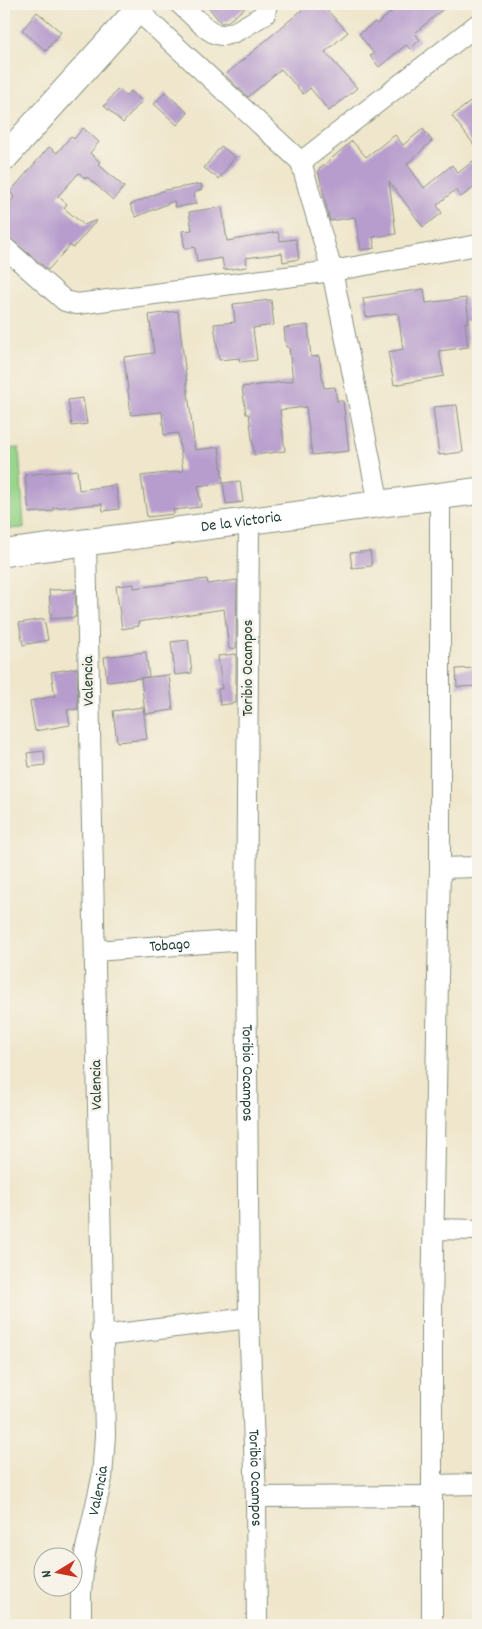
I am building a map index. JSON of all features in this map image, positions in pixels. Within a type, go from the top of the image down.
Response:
[{"type":"main road","points":[[4,158],[140,7]]},
{"type":"main road","name":"De la Victoria","points":[[4,554],[478,491]]},
{"type":"street","points":[[180,4],[209,31],[219,36],[232,35],[265,14],[267,4]]},
{"type":"street","points":[[140,7],[301,162],[332,271],[379,504]]},
{"type":"street","points":[[301,162],[478,24]]},
{"type":"street","points":[[4,247],[65,301],[77,304],[332,271],[478,245]]},
{"type":"street","points":[[432,1625],[434,1229],[440,868],[440,496]]},
{"type":"street","name":"Toribio Ocampos","points":[[249,522],[246,940],[249,1318],[256,1497],[257,1625]]},
{"type":"street","name":"Valencia","points":[[81,1625],[81,1592],[85,1553],[102,1478],[105,1435],[101,1336],[86,544]]},
{"type":"street","points":[[440,868],[478,867]]},
{"type":"street","name":"Tobago","points":[[95,950],[246,940]]},
{"type":"street","points":[[434,1229],[478,1230]]},
{"type":"street","points":[[101,1336],[249,1318]]},
{"type":"street","points":[[256,1497],[432,1491],[478,1484]]},
{"type":"green space","points":[[19,448],[24,528],[4,529],[4,449]]},
{"type":"building","points":[[206,4],[250,4],[227,22],[221,23]]},
{"type":"building","points":[[309,4],[321,4],[348,32],[325,52],[357,88],[329,111],[310,88],[303,94],[281,69],[248,97],[225,75]]},
{"type":"building","points":[[401,4],[449,4],[415,33],[420,40],[410,49],[406,45],[379,67],[370,56],[374,54],[359,34],[375,22],[377,24]]},
{"type":"building","points":[[37,12],[61,32],[46,51],[22,30]]},
{"type":"building","points":[[118,89],[126,96],[131,91],[142,101],[123,123],[104,106]]},
{"type":"building","points":[[165,92],[188,113],[177,125],[154,104]]},
{"type":"building","points":[[478,96],[478,150],[452,116]]},
{"type":"building","points":[[83,128],[99,142],[90,153],[100,162],[98,164],[124,187],[113,200],[87,177],[86,179],[79,173],[58,196],[67,204],[64,208],[84,225],[97,220],[73,248],[70,245],[48,270],[4,233],[4,209],[14,197],[10,192],[49,147],[57,153],[71,136],[74,139]]},
{"type":"building","points":[[423,129],[432,141],[407,164],[424,188],[452,165],[458,173],[478,157],[478,184],[461,197],[455,190],[437,205],[442,213],[423,227],[389,181],[396,234],[373,237],[375,248],[361,250],[355,217],[330,221],[318,170],[352,141],[366,157],[395,135],[403,145]]},
{"type":"building","points":[[221,146],[235,157],[219,179],[204,168]]},
{"type":"building","points":[[201,184],[202,189],[194,193],[196,204],[175,207],[174,201],[136,217],[130,205],[165,190]]},
{"type":"building","points":[[222,207],[227,241],[278,232],[280,241],[296,239],[299,259],[283,262],[282,253],[246,258],[247,267],[224,270],[222,258],[197,262],[195,247],[185,249],[182,231],[192,230],[189,212]]},
{"type":"building","points":[[424,289],[426,303],[466,298],[469,322],[465,322],[468,347],[439,351],[444,376],[394,385],[388,352],[403,349],[398,313],[366,317],[363,298]]},
{"type":"building","points":[[271,300],[274,325],[253,328],[257,360],[240,362],[239,358],[219,360],[214,324],[235,322],[233,304]]},
{"type":"building","points":[[178,311],[195,450],[219,447],[223,483],[198,486],[201,507],[173,510],[174,514],[147,517],[141,476],[183,471],[178,433],[164,435],[162,412],[131,415],[124,357],[154,353],[149,315]]},
{"type":"building","points":[[308,325],[311,357],[319,356],[324,388],[335,387],[337,401],[343,401],[349,451],[312,455],[306,407],[280,410],[285,451],[254,455],[249,414],[246,414],[242,387],[293,381],[289,347],[286,347],[284,328]]},
{"type":"building","points":[[83,398],[87,424],[72,426],[68,400]]},
{"type":"building","points":[[457,405],[463,452],[439,455],[433,407]]},
{"type":"building","points":[[77,470],[79,490],[116,485],[119,509],[103,511],[102,504],[53,508],[53,511],[29,513],[25,475]]},
{"type":"building","points":[[240,481],[243,502],[226,504],[223,483]]},
{"type":"building","points":[[370,551],[372,566],[352,568],[350,553]]},
{"type":"building","points":[[207,579],[208,584],[237,580],[236,648],[229,649],[224,609],[138,622],[139,626],[122,629],[116,586],[134,584],[134,588]]},
{"type":"building","points":[[75,589],[76,617],[51,619],[49,590]]},
{"type":"building","points":[[44,619],[48,640],[23,645],[19,623]]},
{"type":"building","points":[[188,640],[192,673],[175,675],[171,642]]},
{"type":"building","points":[[146,652],[149,677],[107,682],[104,657]]},
{"type":"building","points":[[236,654],[236,703],[220,705],[218,689],[222,689],[218,656]]},
{"type":"building","points":[[77,668],[78,709],[67,710],[70,725],[35,731],[30,701],[55,696],[51,672]]},
{"type":"building","points":[[478,668],[478,686],[457,687],[456,669]]},
{"type":"building","points":[[169,675],[173,710],[145,714],[141,678]]},
{"type":"building","points":[[143,707],[147,739],[117,742],[113,711]]},
{"type":"building","points":[[44,751],[45,765],[29,767],[27,753]]}]
